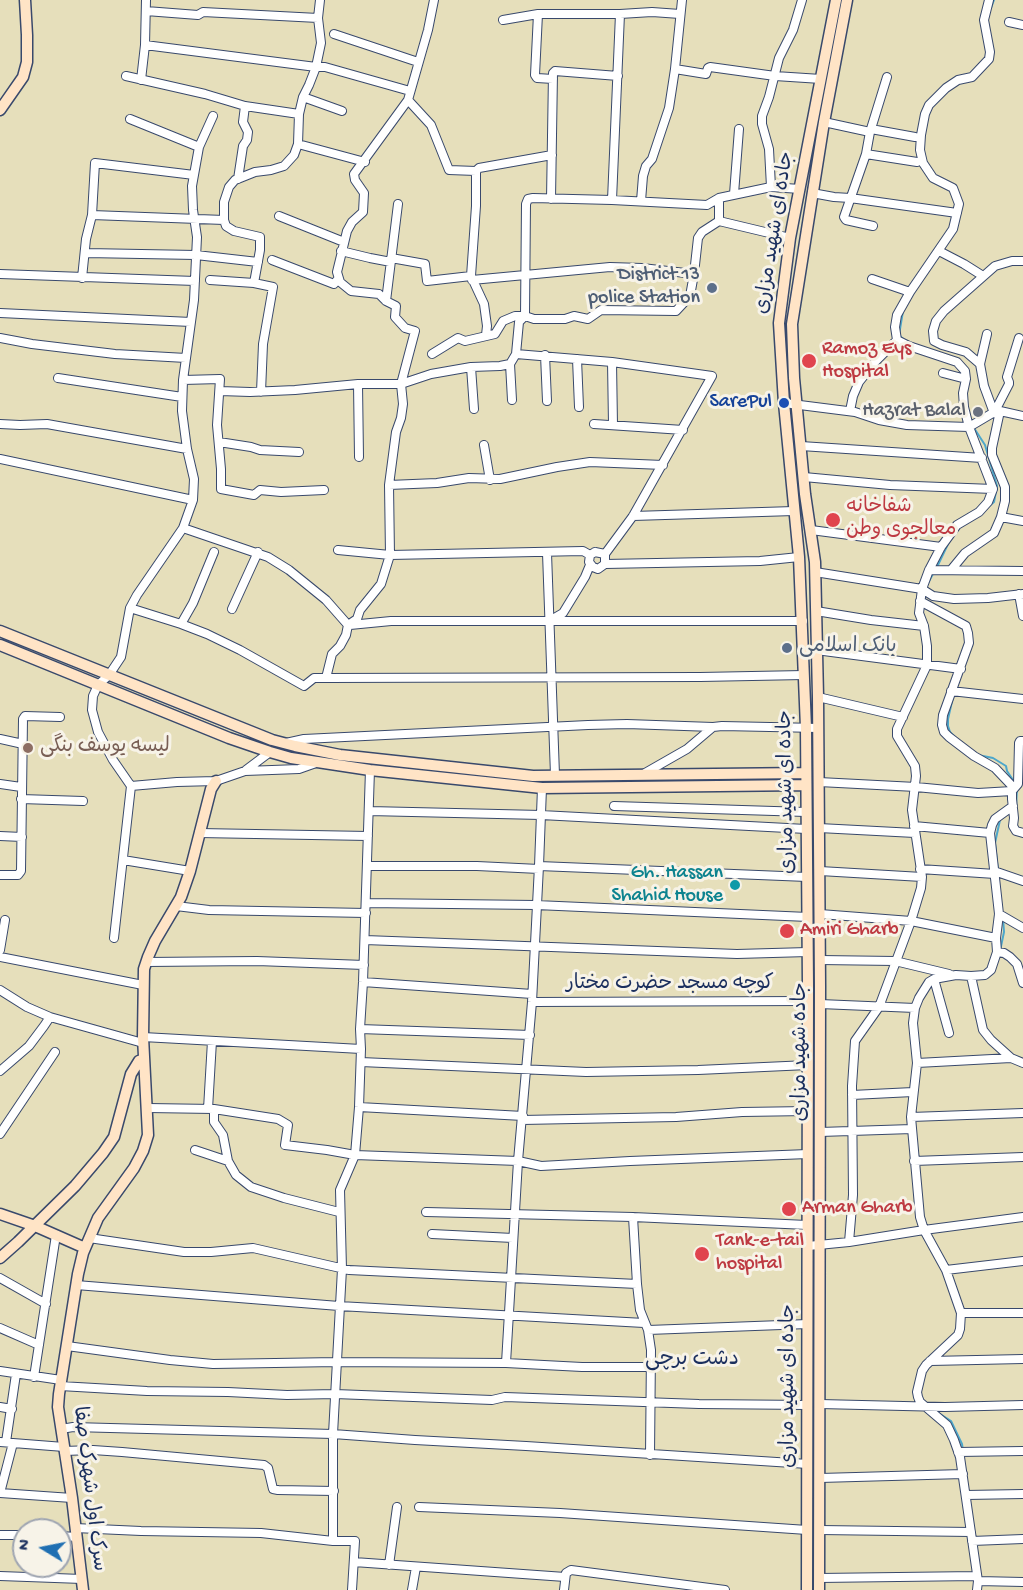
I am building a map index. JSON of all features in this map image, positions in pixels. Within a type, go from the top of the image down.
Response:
[{"type":"main road","points":[[0,110],[23,77],[27,62],[25,0]]},
{"type":"main road","name":"جاده ای شهید مزاری","points":[[807,1590],[806,728],[799,557],[784,403],[779,323],[790,237],[836,0]]},
{"type":"main road","name":"جاده ای شهید مزاری","points":[[808,514],[792,324],[824,122],[847,0]]},
{"type":"main road","name":"جاده شهید مزاری","points":[[808,514],[815,572],[820,871],[819,1590]]},
{"type":"main road","points":[[0,631],[272,740],[340,755],[533,776],[806,772]]},
{"type":"main road","points":[[0,645],[98,686],[291,758],[370,770],[542,788],[806,785]]},
{"type":"main road","points":[[290,745],[291,758]]},
{"type":"main road","name":"سرک اول شهرک صفا","points":[[82,1585],[58,1407],[76,1285],[83,1253],[98,1218],[143,1151],[148,1135],[143,1040],[143,985],[146,962],[176,906],[190,871],[211,789],[216,781]]},
{"type":"main road","points":[[0,1258],[75,1186],[103,1153],[114,1137],[131,1074],[139,1061],[144,1059]]},
{"type":"main road","points":[[0,1214],[56,1235],[87,1243]]},
{"type":"street","points":[[141,80],[145,45],[146,0]]},
{"type":"street","points":[[254,283],[260,237],[234,231],[226,226],[224,202],[228,187],[235,180],[255,172],[284,166],[294,155],[298,144],[299,114],[303,97],[316,67],[321,43],[318,18],[320,0]]},
{"type":"street","points":[[326,678],[332,654],[340,646],[348,625],[357,620],[360,610],[381,584],[390,555],[389,485],[396,432],[403,404],[401,384],[415,330],[405,328],[395,317],[396,306],[379,294],[351,291],[338,279],[337,272],[341,251],[352,222],[363,212],[364,194],[354,174],[365,162],[409,96],[434,0]]},
{"type":"street","points":[[641,201],[646,166],[652,159],[669,108],[682,0]]},
{"type":"street","points":[[771,187],[768,149],[762,116],[779,58],[793,30],[802,0]]},
{"type":"street","points":[[897,340],[895,327],[897,315],[953,229],[959,204],[953,188],[933,178],[923,163],[920,150],[925,114],[929,105],[946,88],[958,80],[972,77],[989,59],[990,52],[984,20],[989,0]]},
{"type":"street","points":[[146,11],[198,15],[204,12],[318,18]]},
{"type":"street","points":[[503,20],[538,14],[651,12],[680,14]]},
{"type":"street","points":[[538,14],[535,75],[537,78],[552,79]]},
{"type":"street","points":[[612,200],[620,14]]},
{"type":"street","points":[[1009,22],[1023,25]]},
{"type":"street","points":[[334,34],[418,62]]},
{"type":"street","points":[[145,45],[326,67],[409,96],[431,125],[448,169],[476,171],[478,168],[552,155]]},
{"type":"street","points":[[675,69],[706,74],[710,67],[775,76],[821,79]]},
{"type":"street","points":[[551,199],[553,73],[555,71],[618,76]]},
{"type":"street","points":[[126,76],[206,94],[245,106],[299,114]]},
{"type":"street","points":[[873,226],[844,218],[866,154],[887,77]]},
{"type":"street","points":[[303,97],[342,111]]},
{"type":"street","points":[[238,178],[243,146],[248,132],[243,122],[245,106]]},
{"type":"street","points":[[114,938],[131,786],[113,760],[98,732],[92,710],[93,696],[121,657],[130,608],[183,528],[193,500],[194,479],[182,411],[197,237],[192,186],[199,147],[213,116]]},
{"type":"street","points":[[130,119],[199,147]]},
{"type":"street","points":[[824,122],[915,137]]},
{"type":"street","points":[[734,194],[739,129]]},
{"type":"street","points":[[298,144],[365,162]]},
{"type":"street","points":[[866,154],[917,162]]},
{"type":"street","points":[[82,278],[86,239],[92,215],[94,163],[194,175]]},
{"type":"street","points":[[476,171],[472,278],[484,304],[486,335]]},
{"type":"street","points":[[512,400],[510,364],[516,354],[519,322],[525,316],[526,204],[528,199],[612,200],[707,205],[719,198],[771,187],[800,189]]},
{"type":"street","points":[[812,193],[957,213]]},
{"type":"street","points":[[719,198],[719,221]]},
{"type":"street","points":[[386,301],[398,204]]},
{"type":"street","points":[[92,215],[224,220]]},
{"type":"street","points":[[279,216],[344,242]]},
{"type":"street","points":[[432,354],[458,338],[465,341],[495,334],[503,321],[515,316],[534,319],[565,319],[574,316],[588,319],[601,310],[676,311],[690,296],[698,238],[702,232],[719,221],[790,237]]},
{"type":"street","points":[[341,251],[370,258],[425,264],[427,281],[610,267],[694,274]]},
{"type":"street","points":[[939,251],[983,276]]},
{"type":"street","points":[[86,253],[196,255],[258,262]]},
{"type":"street","points":[[272,260],[334,284],[338,279]]},
{"type":"street","points":[[980,364],[966,352],[942,345],[934,340],[933,331],[936,321],[944,311],[995,266],[1012,261],[1023,261]]},
{"type":"street","points":[[0,274],[195,281]]},
{"type":"street","points":[[872,279],[910,292]]},
{"type":"street","points":[[210,280],[254,283],[273,287],[262,344],[261,392]]},
{"type":"street","points":[[0,313],[191,322]]},
{"type":"street","points":[[987,334],[980,364],[984,386],[997,412]]},
{"type":"street","points":[[0,338],[115,354],[186,358]]},
{"type":"street","points":[[951,570],[965,553],[994,533],[1001,517],[1005,501],[1005,487],[992,455],[992,448],[997,412],[1009,384],[1007,377],[1019,338]]},
{"type":"street","points":[[850,411],[859,382],[897,340]]},
{"type":"street","points":[[849,1242],[853,1195],[852,1095],[855,1041],[879,1007],[921,888],[912,810],[916,787],[915,766],[897,736],[897,729],[927,664],[924,626],[919,613],[922,590],[941,547],[957,525],[979,512],[988,502],[993,489],[969,428],[964,407],[965,370],[957,362],[897,340]]},
{"type":"street","points":[[516,354],[612,362],[712,376],[633,516],[604,554],[604,564]]},
{"type":"street","points":[[545,356],[547,401]]},
{"type":"street","points":[[576,359],[579,407]]},
{"type":"street","points":[[612,362],[613,425]]},
{"type":"street","points":[[220,391],[261,392],[358,384],[401,384],[431,374],[471,367],[510,364]]},
{"type":"street","points":[[471,367],[474,409]]},
{"type":"street","points":[[943,373],[966,379]]},
{"type":"street","points":[[58,378],[182,397]]},
{"type":"street","points":[[183,380],[220,378],[217,425],[221,489],[253,495],[260,490],[281,492],[324,490]]},
{"type":"street","points":[[358,384],[359,457]]},
{"type":"street","points":[[784,403],[850,411],[879,420],[907,425],[969,428],[997,412],[1023,416]]},
{"type":"street","points":[[0,424],[56,426],[187,449]]},
{"type":"street","points":[[594,424],[683,430]]},
{"type":"street","points":[[219,442],[260,450],[299,452]]},
{"type":"street","points":[[484,445],[490,480]]},
{"type":"street","points":[[801,446],[982,458]]},
{"type":"street","points":[[0,459],[193,500]]},
{"type":"street","points":[[389,485],[437,483],[469,478],[500,479],[590,462],[663,465]]},
{"type":"street","points":[[804,477],[890,485],[993,489]]},
{"type":"street","points":[[633,516],[794,511]]},
{"type":"street","points":[[1001,517],[1023,521]]},
{"type":"street","points":[[183,528],[258,552],[290,570],[326,600],[348,625]]},
{"type":"street","points":[[811,530],[941,547]]},
{"type":"street","points":[[339,550],[390,555],[583,551],[590,555]]},
{"type":"street","points":[[181,624],[193,603],[214,552]]},
{"type":"street","points":[[232,609],[258,552]]},
{"type":"street","points":[[590,555],[595,552],[604,554]]},
{"type":"street","points":[[547,553],[555,775]]},
{"type":"street","points":[[549,621],[564,613],[585,577],[590,565],[590,555]]},
{"type":"street","points":[[590,565],[598,569],[604,564],[748,561],[799,557]]},
{"type":"street","points":[[929,570],[1023,571]]},
{"type":"street","points":[[815,572],[922,590],[933,596],[954,599],[1021,594],[1023,616]]},
{"type":"street","points":[[920,601],[966,626],[969,643],[943,715],[944,732],[974,756],[995,768],[1017,787]]},
{"type":"street","points":[[130,608],[207,634],[304,686],[314,678],[804,675]]},
{"type":"street","points":[[816,611],[924,626]]},
{"type":"street","points":[[348,625],[391,621],[803,621]]},
{"type":"street","points":[[816,650],[961,669]]},
{"type":"street","points":[[951,691],[1023,699]]},
{"type":"street","points":[[818,697],[903,717]]},
{"type":"street","points":[[0,875],[18,875],[21,871],[23,719],[25,716],[60,717]]},
{"type":"street","points":[[290,745],[304,739],[553,726],[627,724],[818,728]]},
{"type":"street","points":[[640,775],[687,749],[712,727]]},
{"type":"street","points":[[0,739],[23,744]]},
{"type":"street","points":[[1023,741],[1019,743],[1013,825],[1016,831],[1023,833]]},
{"type":"street","points":[[245,771],[270,752]]},
{"type":"street","points":[[131,786],[216,781],[245,771],[299,769],[318,762]]},
{"type":"street","points":[[333,1541],[333,1434],[342,1269],[340,1191],[355,1155],[359,1107],[370,770]]},
{"type":"street","points":[[819,782],[978,793],[1017,787]]},
{"type":"street","points":[[0,784],[21,787]]},
{"type":"street","points":[[506,1364],[518,1161],[530,1035],[542,788]]},
{"type":"street","points":[[21,799],[83,801]]},
{"type":"street","points":[[614,806],[806,812]]},
{"type":"street","points":[[820,960],[895,961],[956,975],[986,975],[992,970],[997,952],[999,914],[990,833],[995,819],[1014,806]]},
{"type":"street","points":[[369,811],[541,815],[806,829]]},
{"type":"street","points":[[819,828],[990,833]]},
{"type":"street","points":[[199,833],[368,836]]},
{"type":"street","points":[[0,836],[21,837]]},
{"type":"street","points":[[123,860],[190,871]]},
{"type":"street","points":[[367,866],[539,867],[807,877]]},
{"type":"street","points":[[820,871],[995,872],[1023,881]]},
{"type":"street","points":[[366,903],[536,905],[807,917]]},
{"type":"street","points":[[176,906],[209,910],[366,913]]},
{"type":"street","points":[[820,914],[911,921],[996,938]]},
{"type":"street","points":[[999,914],[1023,928]]},
{"type":"street","points":[[0,950],[5,920]]},
{"type":"street","points":[[365,940],[736,954],[808,952]]},
{"type":"street","points":[[997,952],[1011,957],[1017,964],[1023,983]]},
{"type":"street","points":[[0,957],[143,985]]},
{"type":"street","points":[[146,962],[257,961],[364,964]]},
{"type":"street","points":[[956,975],[934,979],[924,988],[915,1008],[913,1030],[917,1064],[911,1117],[920,1217],[924,1230],[946,1270],[961,1313],[958,1335],[922,1371],[917,1392],[920,1402],[947,1425],[958,1452],[977,1583]]},
{"type":"street","points":[[971,976],[983,1030],[1011,1058],[1023,1063]]},
{"type":"street","points":[[934,979],[949,1033]]},
{"type":"street","name":"کوچه مسجد حضرت مختار","points":[[363,982],[532,998],[808,1001]]},
{"type":"street","points":[[0,990],[27,1007],[50,1017],[143,1040],[361,1048]]},
{"type":"street","points":[[820,1004],[915,1008]]},
{"type":"street","points":[[0,1071],[29,1046],[50,1017]]},
{"type":"street","points":[[360,1029],[530,1035]]},
{"type":"street","points":[[212,1041],[211,1109],[214,1122],[223,1135],[228,1161],[236,1175],[251,1187],[339,1212]]},
{"type":"street","points":[[0,1134],[55,1052]]},
{"type":"street","points":[[917,1064],[1011,1058]]},
{"type":"street","points":[[361,1062],[586,1072],[676,1071],[808,1065]]},
{"type":"street","points":[[852,1095],[913,1092]]},
{"type":"street","points":[[359,1107],[523,1118],[676,1117],[741,1112],[808,1112]]},
{"type":"street","points":[[148,1108],[211,1109],[278,1119],[288,1125],[285,1145],[355,1155],[518,1161],[542,1166],[808,1154]]},
{"type":"street","points":[[911,1117],[1023,1113]]},
{"type":"street","points":[[820,1132],[912,1129]]},
{"type":"street","points":[[195,1150],[228,1161]]},
{"type":"street","points":[[914,1161],[1023,1157]]},
{"type":"street","points":[[426,1212],[633,1216],[807,1225]]},
{"type":"street","points":[[633,1216],[640,1310],[651,1350],[650,1455]]},
{"type":"street","points":[[808,1246],[1023,1217]]},
{"type":"street","points":[[432,1234],[513,1238]]},
{"type":"street","points":[[34,1377],[56,1235]]},
{"type":"street","points":[[87,1243],[184,1252],[253,1248],[342,1269],[637,1284]]},
{"type":"street","points":[[946,1270],[1023,1262]]},
{"type":"street","points":[[0,1278],[46,1304]]},
{"type":"street","points":[[76,1285],[339,1306],[510,1315],[646,1326],[808,1324]]},
{"type":"street","points":[[961,1313],[1023,1313]]},
{"type":"street","points":[[0,1328],[39,1345]]},
{"type":"street","points":[[67,1346],[213,1364],[337,1362],[650,1367]]},
{"type":"street","points":[[930,1361],[1023,1359]]},
{"type":"street","points":[[0,1371],[61,1383],[147,1391],[808,1405]]},
{"type":"street","points":[[16,1374],[0,1493],[72,1498]]},
{"type":"street","points":[[820,1404],[1023,1405]]},
{"type":"street","points":[[0,1407],[12,1409]]},
{"type":"street","points":[[61,1429],[73,1427],[333,1434],[808,1464]]},
{"type":"street","points":[[6,1442],[64,1449],[264,1465],[268,1468],[273,1489],[334,1491]]},
{"type":"street","points":[[958,1452],[1023,1450]]},
{"type":"street","points":[[820,1478],[963,1474]]},
{"type":"street","points":[[966,1495],[1023,1494]]},
{"type":"street","points":[[389,1565],[397,1507]]},
{"type":"street","points":[[419,1507],[560,1513],[807,1530]]},
{"type":"street","points":[[820,1530],[971,1532]]},
{"type":"street","points":[[72,1533],[261,1533],[333,1541],[355,1541],[352,1590]]},
{"type":"street","points":[[972,1540],[1023,1539]]},
{"type":"street","points":[[354,1562],[565,1577]]},
{"type":"street","points":[[412,1590],[416,1567]]},
{"type":"street","points":[[564,1590],[566,1573],[571,1570],[725,1590]]},
{"type":"street","points":[[0,1576],[82,1585]]},
{"type":"street","points":[[819,1578],[977,1583],[1023,1582]]},
{"type":"waterway","points":[[991,8],[994,0]]},
{"type":"waterway","points":[[903,311],[899,335],[903,339]]},
{"type":"waterway","points":[[974,428],[985,445],[997,486],[994,502],[988,507]]},
{"type":"waterway","points":[[937,567],[949,542]]},
{"type":"waterway","points":[[927,585],[934,572]]},
{"type":"waterway","points":[[953,697],[948,726],[954,736]]},
{"type":"waterway","points":[[978,755],[993,758],[1006,766],[1015,783]]},
{"type":"waterway","points":[[1016,807],[1017,789]]},
{"type":"waterway","points":[[998,871],[995,843],[1002,818]]},
{"type":"waterway","points":[[1000,951],[1004,932],[1003,918]]},
{"type":"waterway","points":[[937,1412],[951,1421],[963,1451]]},
{"type":"place","name":"District 13 police Station","points":[[712,288]]},
{"type":"place","name":"Ramoz Eys Hospital","points":[[809,361]]},
{"type":"place","name":"SarePul","points":[[784,403]]},
{"type":"place","name":"Hazrat Balal","points":[[978,412]]},
{"type":"place","name":"شفاخانه معالجوی وطن","points":[[833,520]]},
{"type":"place","name":"بانک اسلامی","points":[[787,648]]},
{"type":"place","name":"لیسه یوسف بنگی","points":[[28,748]]},
{"type":"place","name":"Gh. Hassan Shahid House","points":[[735,885]]},
{"type":"place","name":"Amiri Gharb","points":[[787,931]]},
{"type":"place","name":"Arman Gharb","points":[[789,1209]]},
{"type":"place","name":"Tank-e-tail hospital","points":[[702,1254]]},
{"type":"district","name":"دشت برچی","points":[[692,1361]]}]
